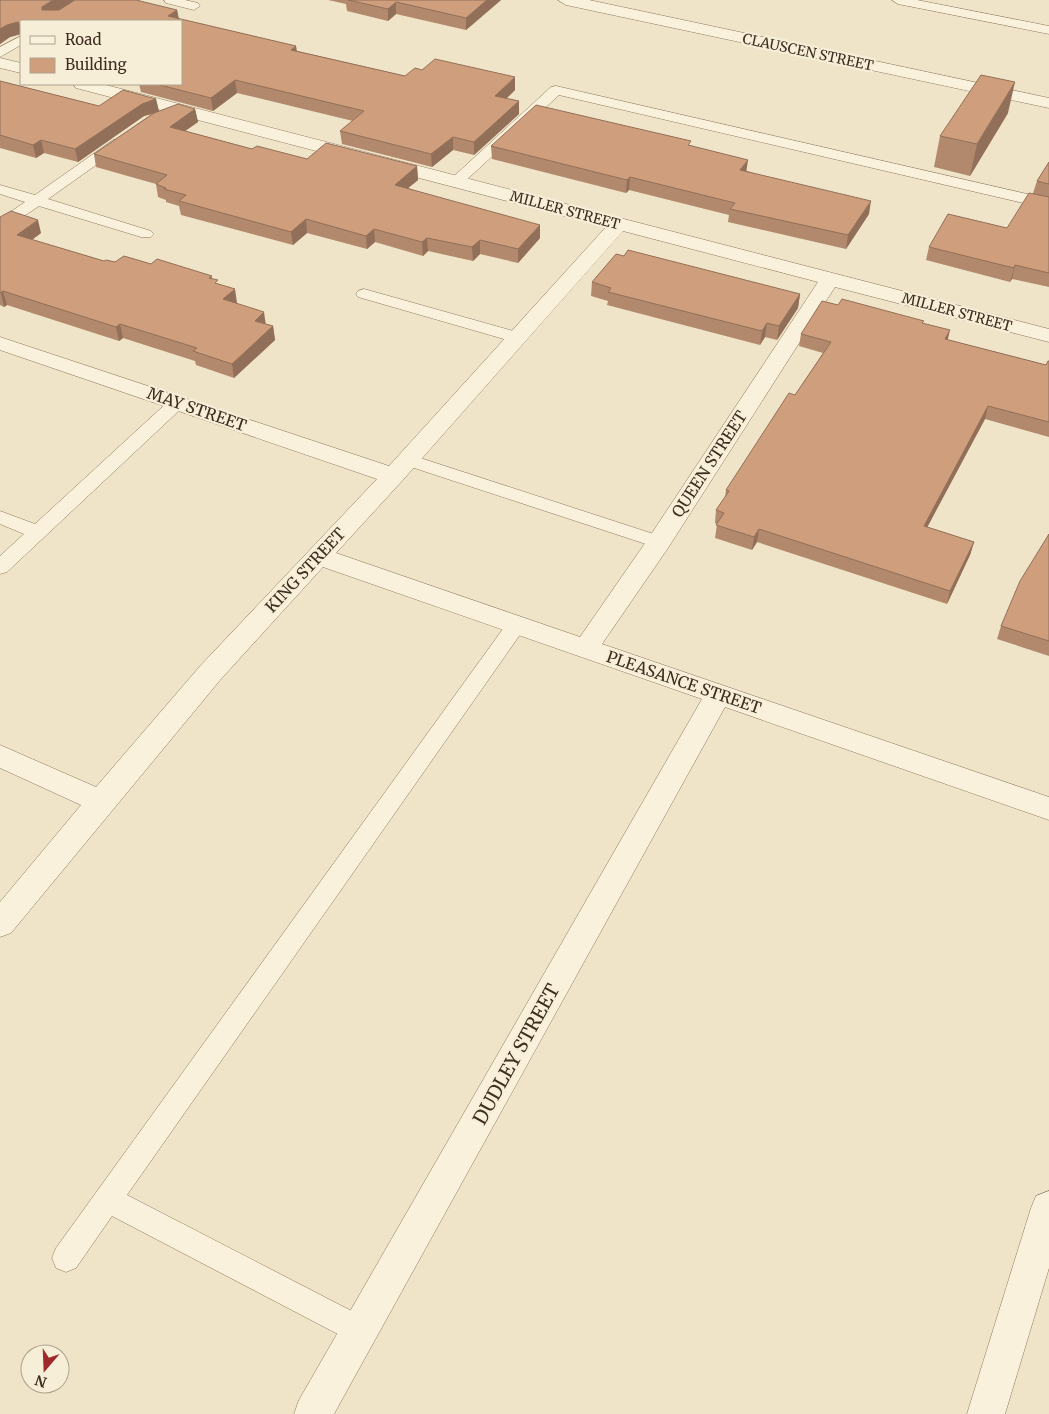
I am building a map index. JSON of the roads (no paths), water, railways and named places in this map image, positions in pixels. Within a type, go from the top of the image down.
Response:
[{"type":"street","name":"CLAUSCEN STREET","points":[[566,0],[1049,103]]},
{"type":"street","points":[[0,63],[20,68]]},
{"type":"street","name":"MILLER STREET","points":[[86,85],[1049,336]]},
{"type":"street","name":"KING STREET","points":[[0,924],[101,800],[212,672],[401,468],[619,224]]},
{"type":"street","name":"QUEEN STREET","points":[[586,648],[659,542],[830,279]]},
{"type":"street","name":"MAY STREET","points":[[0,343],[178,402],[401,468]]},
{"type":"street","name":"PLEASANCE STREET","points":[[318,556],[1049,809]]},
{"type":"street","name":"DUDLEY STREET","points":[[313,1414],[719,694]]},
{"type":"street","points":[[0,756],[101,800]]},
{"type":"street","points":[[986,1414],[1049,1208]]},
{"type":"lane","points":[[170,0],[194,6]]},
{"type":"lane","points":[[898,0],[1049,30]]},
{"type":"lane","points":[[0,53],[20,41]]},
{"type":"lane","points":[[457,182],[556,90],[1049,204]]},
{"type":"lane","points":[[158,118],[182,110]]},
{"type":"lane","points":[[0,226],[126,138]]},
{"type":"lane","points":[[0,189],[146,234]]},
{"type":"lane","points":[[364,294],[518,338]]},
{"type":"lane","points":[[0,567],[178,402]]},
{"type":"lane","points":[[401,468],[659,542]]},
{"type":"lane","points":[[0,517],[38,532]]},
{"type":"lane","points":[[66,1258],[517,624]]},
{"type":"lane","points":[[108,1200],[360,1330]]}]
